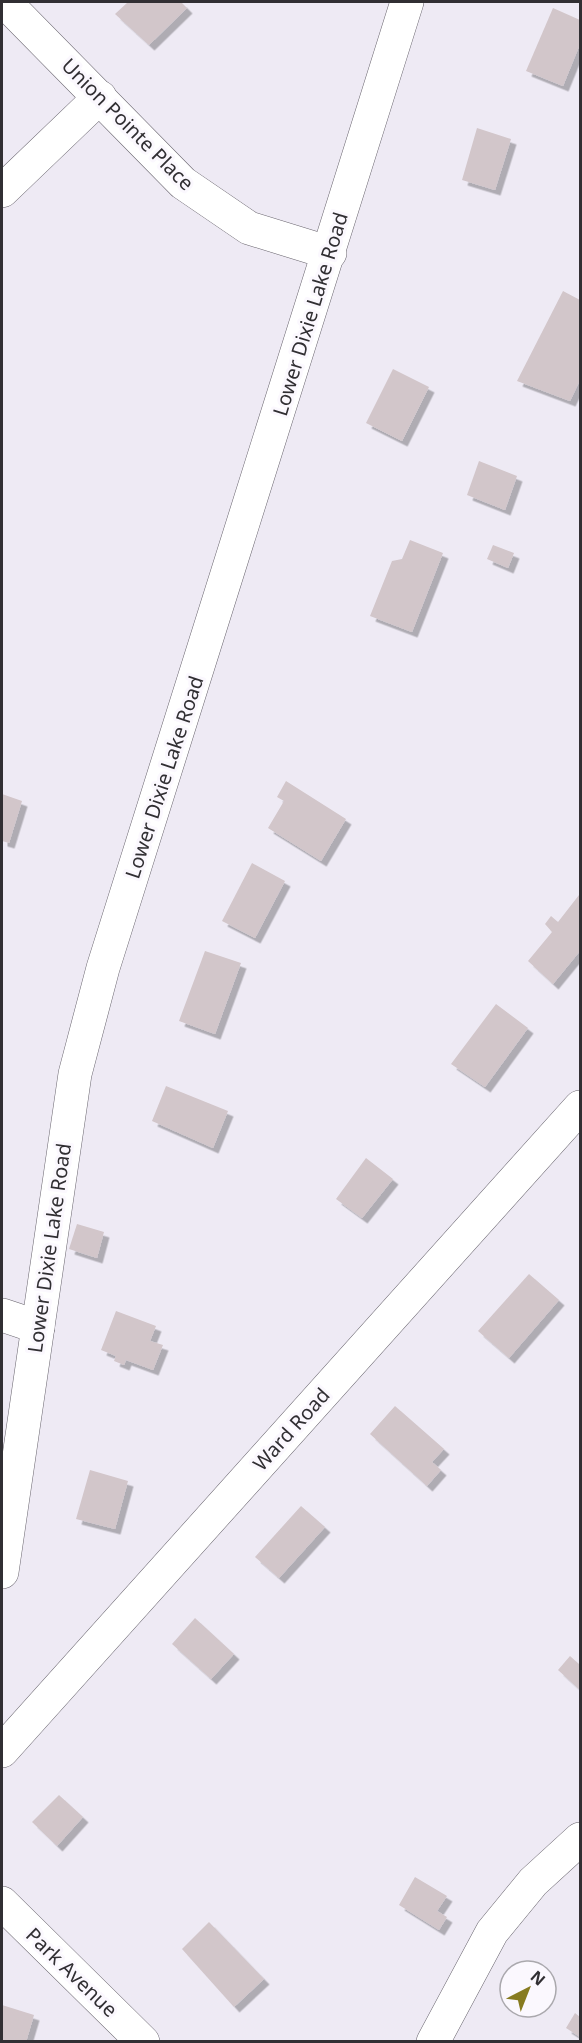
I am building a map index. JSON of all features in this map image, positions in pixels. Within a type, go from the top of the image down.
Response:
[{"type":"street","name":"Union Pointe Place","points":[[5,2],[183,183],[249,228],[330,253]]},
{"type":"street","name":"Lower Dixie Lake Road","points":[[2,1572],[75,1074],[103,968],[330,253],[407,2]]},
{"type":"street","points":[[2,191],[100,98]]},
{"type":"street","name":"Ward Road","points":[[2,1751],[580,1107]]},
{"type":"street","points":[[2,1316],[38,1328]]},
{"type":"street","points":[[433,2042],[492,1932],[533,1882],[580,1839]]},
{"type":"street","name":"Park Avenue","points":[[2,1903],[143,2042]]},
{"type":"building","points":[[128,2],[181,2],[187,8],[149,45],[115,14]]},
{"type":"building","points":[[553,8],[580,20],[580,44],[563,86],[526,71]]},
{"type":"building","points":[[477,128],[511,139],[495,190],[462,180]]},
{"type":"building","points":[[563,291],[580,300],[580,380],[570,401],[517,381]]},
{"type":"building","points":[[393,369],[429,387],[402,441],[366,423]]},
{"type":"building","points":[[479,461],[517,476],[505,510],[467,495]]},
{"type":"building","points":[[410,540],[443,553],[412,632],[370,616],[392,561],[402,559]]},
{"type":"building","points":[[493,545],[514,553],[508,568],[487,559]]},
{"type":"building","points":[[286,781],[346,819],[321,861],[268,828],[284,801],[277,797]]},
{"type":"building","points":[[2,794],[22,801],[9,843],[2,841]]},
{"type":"building","points":[[252,863],[285,881],[255,938],[222,921]]},
{"type":"building","points":[[579,895],[580,951],[553,984],[528,961],[552,932],[545,924],[551,916],[558,922]]},
{"type":"building","points":[[205,951],[241,963],[215,1034],[179,1021]]},
{"type":"building","points":[[496,1004],[528,1028],[485,1087],[451,1064]]},
{"type":"building","points":[[166,1086],[228,1111],[213,1148],[152,1121]]},
{"type":"building","points":[[366,1158],[393,1179],[362,1218],[336,1199]]},
{"type":"building","points":[[77,1224],[104,1232],[97,1258],[69,1249]]},
{"type":"building","points":[[529,1274],[559,1300],[509,1358],[478,1331]]},
{"type":"building","points":[[116,1311],[156,1326],[150,1341],[163,1345],[153,1370],[126,1360],[124,1365],[114,1361],[116,1356],[101,1350]]},
{"type":"building","points":[[395,1406],[444,1449],[432,1462],[441,1470],[427,1486],[370,1434]]},
{"type":"building","points":[[90,1470],[128,1481],[115,1529],[76,1519]]},
{"type":"building","points":[[301,1506],[325,1527],[279,1578],[255,1557]]},
{"type":"building","points":[[195,1618],[234,1654],[211,1679],[172,1644]]},
{"type":"building","points":[[570,1656],[580,1665],[580,1690],[558,1670]]},
{"type":"building","points":[[59,1795],[83,1817],[57,1846],[32,1822]]},
{"type":"building","points":[[415,1877],[447,1896],[437,1911],[447,1917],[439,1930],[399,1905]]},
{"type":"building","points":[[209,1922],[264,1979],[234,2007],[182,1949]]},
{"type":"building","points":[[2,2005],[34,2015],[26,2042],[2,2042]]},
{"type":"building","points":[[575,2013],[580,2017],[580,2037],[566,2028]]}]
